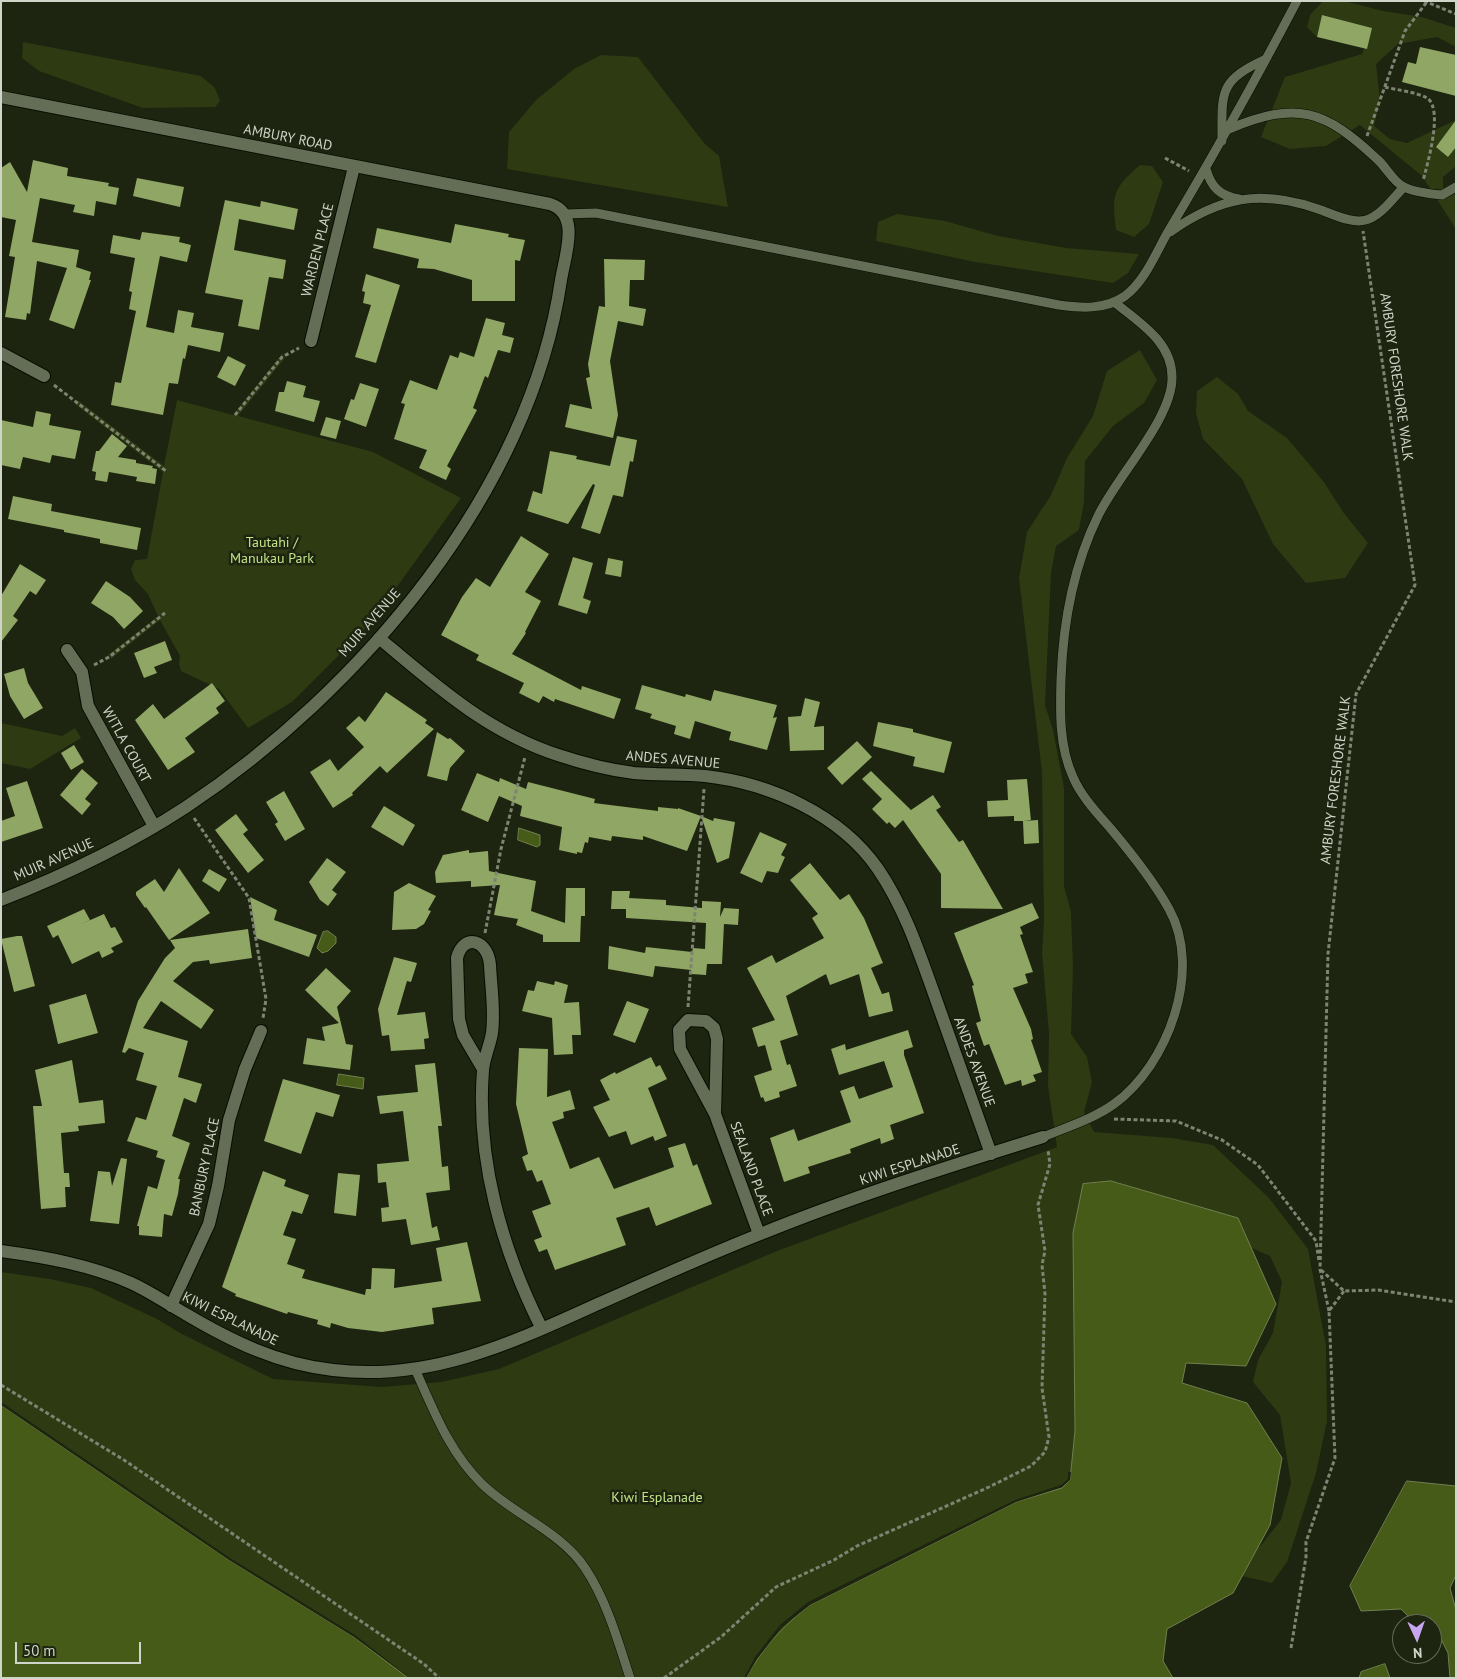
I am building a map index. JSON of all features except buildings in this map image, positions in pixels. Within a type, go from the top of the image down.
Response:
[{"type":"street","name":"AMBURY ROAD","points":[[1,97],[550,204],[556,206],[565,214]]},
{"type":"street","name":"WARDEN PLACE","points":[[311,341],[354,167]]},
{"type":"street","name":"MUIR AVENUE","points":[[1,900],[69,872],[116,849],[186,807],[290,726],[331,689],[379,638],[414,595],[478,507],[526,408],[547,349],[558,301],[569,229],[565,214]]},
{"type":"street","points":[[1,353],[44,376]]},
{"type":"street","name":"ANDES AVENUE","points":[[379,638],[467,710],[530,745],[597,766],[634,773],[705,776],[737,782],[777,793],[819,814],[852,840],[877,868],[897,902],[915,940],[990,1154]]},
{"type":"street","name":"WITLA COURT","points":[[67,650],[82,672],[88,706],[154,826]]},
{"type":"street","points":[[483,1069],[463,1035],[460,1019],[457,958],[459,951],[465,944],[479,943],[485,947],[490,958],[493,1016],[492,1033],[483,1069],[484,1148],[496,1212],[542,1329]]},
{"type":"street","name":"SEALAND PLACE","points":[[715,1114],[716,1034],[714,1028],[706,1021],[688,1020],[679,1030],[680,1049],[715,1114],[759,1234]]},
{"type":"street","name":"BANBURY PLACE","points":[[171,1306],[209,1224],[218,1186],[229,1120],[245,1069],[261,1031]]},
{"type":"street","name":"KIWI ESPLANADE","points":[[1,1251],[46,1257],[89,1268],[131,1283],[266,1356],[299,1365],[335,1370],[376,1372],[415,1370],[489,1351],[759,1234],[873,1192],[1043,1137]]},
{"type":"lane","points":[[565,214],[596,213],[1059,305],[1090,307],[1114,302],[1137,285],[1229,130],[1297,1]]},
{"type":"lane","points":[[1222,141],[1223,98],[1228,84],[1238,74],[1266,60]]},
{"type":"lane","points":[[1229,130],[1266,116],[1304,114],[1329,121],[1363,148],[1404,187],[1442,195],[1456,187]]},
{"type":"lane","points":[[1203,173],[1218,192],[1227,197],[1242,200]]},
{"type":"lane","points":[[1166,235],[1186,220],[1205,211],[1242,200],[1281,198],[1343,218],[1362,220],[1376,215],[1404,187]]},
{"type":"lane","points":[[1043,1137],[1096,1115],[1131,1090],[1157,1052],[1178,1005],[1184,966],[1182,947],[1170,911],[1134,856],[1082,792],[1073,777],[1062,741],[1061,676],[1068,612],[1076,574],[1098,516],[1112,490],[1156,425],[1171,390],[1171,364],[1163,346],[1147,328],[1114,302]]},
{"type":"lane","points":[[415,1370],[448,1442],[468,1470],[494,1494],[547,1531],[585,1568],[610,1618],[630,1678]]},
{"type":"path","points":[[1363,148],[1405,31],[1425,2],[1456,14]]},
{"type":"path","points":[[1385,87],[1427,98],[1433,106],[1434,139],[1421,191]]},
{"type":"path","points":[[1165,158],[1203,173]]},
{"type":"path","name":"AMBURY FORESHORE WALK","points":[[1291,1648],[1306,1557],[1306,1542],[1335,1458],[1329,1311],[1320,1269],[1328,954],[1356,694],[1415,585],[1362,220]]},
{"type":"path","points":[[235,416],[282,357],[311,341]]},
{"type":"path","points":[[44,376],[166,471]]},
{"type":"path","points":[[82,672],[109,657],[165,613]]},
{"type":"path","points":[[485,947],[485,926],[501,850],[522,764],[530,745]]},
{"type":"path","points":[[688,1020],[705,776]]},
{"type":"path","points":[[186,807],[249,898],[266,998],[261,1031]]},
{"type":"path","points":[[1096,1115],[1123,1120],[1176,1121],[1229,1145],[1258,1166],[1316,1241],[1320,1269],[1344,1291],[1378,1290],[1456,1302]]},
{"type":"path","points":[[664,1678],[721,1636],[776,1587],[834,1560],[857,1546],[893,1532],[1031,1466],[1045,1452],[1048,1437],[1042,1388],[1045,1294],[1042,1265],[1045,1252],[1038,1205],[1051,1155],[1043,1137]]},
{"type":"path","points":[[1329,1311],[1344,1291]]},
{"type":"path","points":[[1,1385],[124,1460],[424,1664],[439,1678]]},
{"type":"green space","points":[[1323,1],[1344,1],[1383,11],[1422,17],[1456,28],[1456,47],[1437,37],[1398,44],[1376,64],[1380,100],[1374,126],[1390,139],[1407,143],[1456,120],[1456,166],[1443,177],[1443,188],[1456,195],[1456,229],[1422,176],[1360,125],[1326,146],[1290,149],[1261,137],[1285,77],[1362,54],[1372,28],[1323,15],[1317,37],[1307,27],[1310,15]]},
{"type":"green space","points":[[23,42],[201,76],[215,88],[220,101],[215,107],[143,108],[39,71],[22,58]]},
{"type":"green space","points":[[601,55],[638,57],[704,143],[719,156],[728,207],[507,169],[509,132],[536,100],[574,69]]},
{"type":"green space","points":[[1140,165],[1152,166],[1163,182],[1149,224],[1134,237],[1116,230],[1114,200],[1124,180]]},
{"type":"green space","points":[[897,214],[945,221],[998,236],[1066,248],[1139,254],[1128,273],[1113,283],[975,262],[876,241],[878,222]]},
{"type":"green space","name":"Kiwi Esplanade","points":[[1140,350],[1157,380],[1144,403],[1113,426],[1085,461],[1084,502],[1079,530],[1056,546],[1051,573],[1045,705],[1053,730],[1064,788],[1064,886],[1071,912],[1073,967],[1071,1034],[1087,1057],[1092,1082],[1084,1112],[1094,1132],[1172,1138],[1213,1145],[1269,1198],[1308,1249],[1326,1346],[1327,1421],[1316,1473],[1287,1562],[1272,1583],[1242,1576],[1233,1593],[1167,1629],[1163,1661],[1173,1678],[1,1678],[1,1272],[50,1279],[91,1288],[157,1319],[182,1334],[273,1379],[382,1387],[441,1382],[499,1369],[777,1251],[1057,1147],[1048,1086],[1049,1033],[1042,953],[1044,921],[1042,772],[1019,578],[1027,532],[1051,495],[1067,458],[1093,416],[1107,371]],"holes":[[[1252,1248],[1270,1256],[1282,1282],[1273,1333],[1258,1360],[1253,1382],[1280,1415],[1291,1483],[1281,1520],[1258,1549],[1270,1525],[1282,1458],[1247,1403],[1182,1383],[1186,1363],[1246,1366],[1276,1304]]]},
{"type":"green space","name":"Tautahi / Manukau Park","points":[[282,354],[285,358],[238,416],[373,452],[461,498],[370,624],[292,702],[248,728],[219,689],[181,671],[179,664],[180,656],[160,620],[111,659],[108,655],[158,616],[148,594],[135,580],[131,569],[135,560],[147,559],[163,472],[75,404],[79,401],[164,466],[177,400],[233,415]]},
{"type":"green space","points":[[1217,377],[1238,394],[1248,411],[1287,438],[1324,482],[1343,512],[1368,543],[1345,578],[1306,583],[1273,544],[1242,479],[1203,439],[1196,413],[1197,391]]},
{"type":"green space","points":[[1,723],[62,736],[75,728],[81,738],[30,769],[1,763]]},
{"type":"shaded area","points":[[519,828],[540,835],[540,845],[537,847],[518,840]]},
{"type":"shaded area","points":[[328,931],[336,937],[336,943],[328,951],[322,953],[317,948],[323,932]]},
{"type":"shaded area","points":[[339,1074],[364,1078],[363,1089],[337,1085]]},
{"type":"shaded area","points":[[1111,1181],[1238,1218],[1276,1304],[1246,1366],[1186,1363],[1182,1383],[1247,1403],[1282,1458],[1270,1525],[1233,1593],[1167,1629],[1163,1661],[1173,1678],[746,1678],[774,1638],[810,1605],[1016,1502],[1062,1488],[1070,1480],[1075,1431],[1073,1233],[1083,1184]]},
{"type":"shaded area","points":[[1,1405],[229,1560],[354,1637],[408,1678],[1,1678]]},
{"type":"shaded area","points":[[1407,1481],[1456,1486],[1456,1575],[1450,1588],[1456,1610],[1456,1678],[1450,1678],[1448,1653],[1442,1641],[1442,1614],[1406,1614],[1401,1609],[1361,1611],[1350,1586]]},
{"type":"shaded area","points":[[1385,1664],[1390,1678],[1359,1678],[1361,1672]]},
{"type":"pier","points":[[1,1402],[230,1558],[355,1635],[410,1678],[354,1637],[229,1560],[1,1405]]},
{"type":"pier","points":[[1068,1472],[1071,1472],[1070,1480],[1062,1487],[1016,1502],[810,1605],[782,1627],[757,1659],[746,1678],[744,1678],[755,1657],[780,1625],[808,1602],[1015,1500],[1061,1485],[1068,1479]]}]
